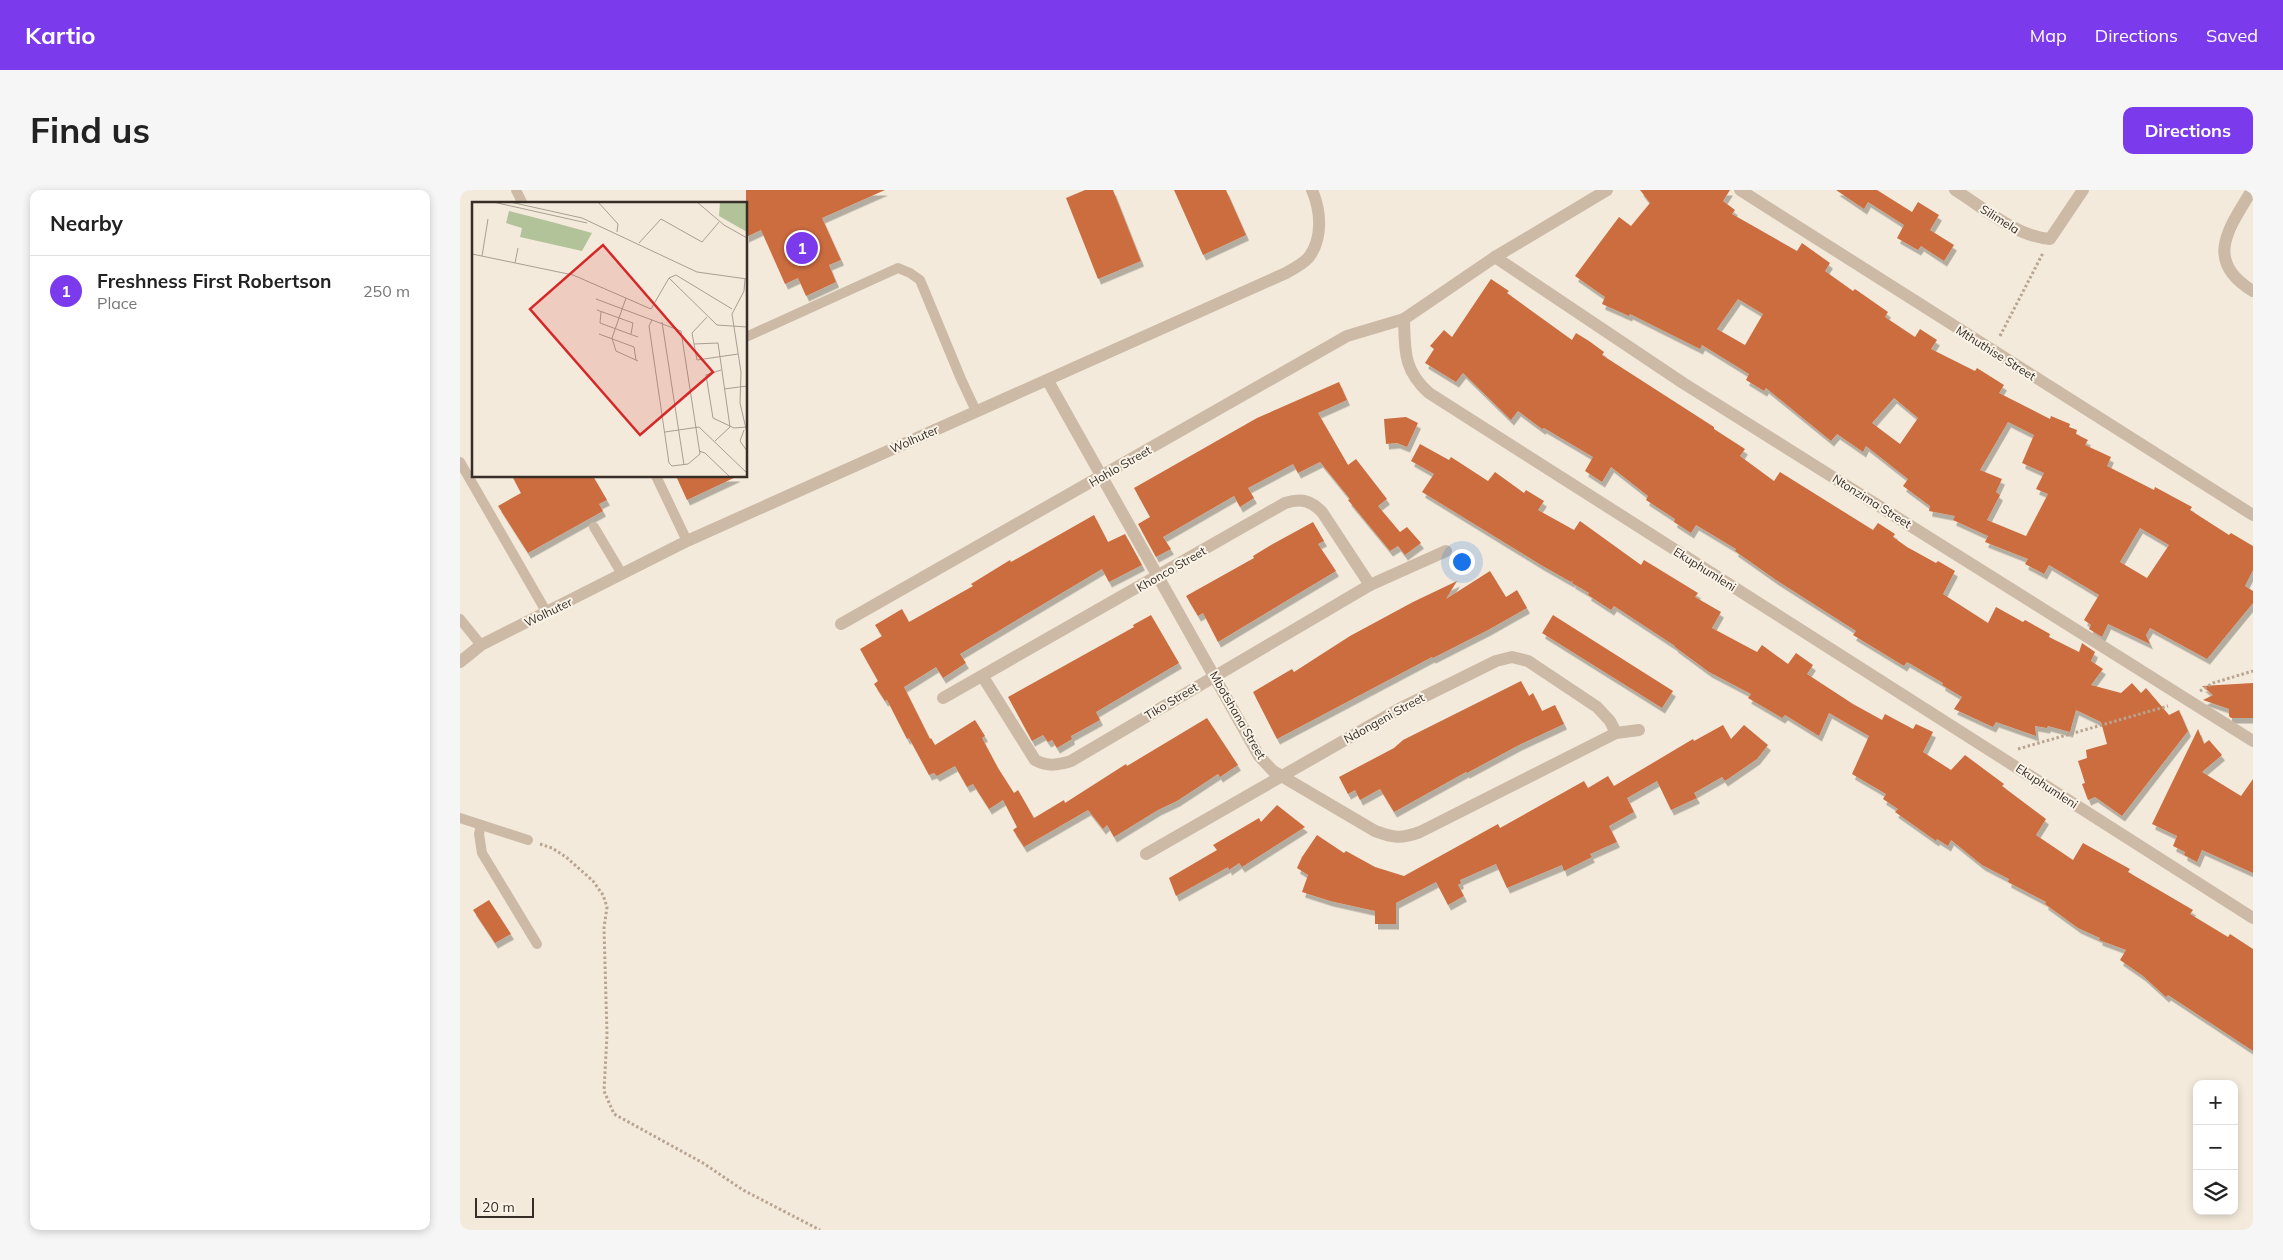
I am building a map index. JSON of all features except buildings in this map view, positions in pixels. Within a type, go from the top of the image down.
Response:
[{"type":"street","name":"Wolhuter","points":[[460,662],[481,645],[687,541],[1286,273],[1308,258],[1316,244],[1320,223],[1318,203],[1312,190]]},
{"type":"street","points":[[1404,319],[1495,257],[1607,190]]},
{"type":"street","name":"Mthuthise Street","points":[[1740,190],[2253,515]]},
{"type":"street","name":"Silimela","points":[[1955,190],[2022,233],[2036,238],[2050,239]]},
{"type":"street","points":[[2050,239],[2083,190]]},
{"type":"street","points":[[2252,190],[2228,229],[2224,245],[2224,258],[2230,272],[2240,283],[2253,291]]},
{"type":"street","name":"Ntonzima Street","points":[[1495,257],[1683,383],[2253,741]]},
{"type":"street","name":"Hohlo Street","points":[[840,624],[1101,478],[1347,336],[1404,319]]},
{"type":"street","name":"Ekuphumleni","points":[[1404,319],[1405,354],[1410,372],[1429,393],[2253,918]]},
{"type":"street","name":"Mbotshana Street","points":[[1048,381],[1214,676],[1260,756],[1272,771],[1376,831],[1391,837],[1403,838],[1420,832],[1616,732],[1639,730]]},
{"type":"street","name":"Khonco Street","points":[[943,698],[984,677],[1285,503],[1306,500],[1315,504],[1370,585]]},
{"type":"street","name":"Tiko Street","points":[[984,677],[1035,760],[1044,765],[1058,765],[1071,761],[1370,585],[1446,551]]},
{"type":"street","name":"Ndongeni Street","points":[[1146,854],[1399,709],[1496,661],[1512,657],[1528,661],[1597,707],[1610,721],[1616,732]]},
{"type":"lane","points":[[516,190],[522,202]]},
{"type":"lane","points":[[748,337],[898,268],[920,280],[960,379],[976,411]]},
{"type":"lane","points":[[460,462],[547,613]]},
{"type":"lane","points":[[657,478],[687,541]]},
{"type":"lane","points":[[594,527],[622,574]]},
{"type":"lane","points":[[460,619],[481,645]]},
{"type":"lane","points":[[460,818],[528,840]]},
{"type":"lane","points":[[481,825],[479,834],[482,853],[537,944]]},
{"type":"path","points":[[1992,350],[2050,239]]},
{"type":"path","points":[[1998,755],[2188,700],[2213,683],[2253,671]]},
{"type":"path","points":[[528,840],[552,848],[566,857],[593,881],[603,895],[607,907],[604,928],[607,1035],[604,1091],[614,1114],[702,1163],[743,1190],[820,1230]]},
{"type":"place","name":"Freshness First Robertson","points":[[802,248]]}]
